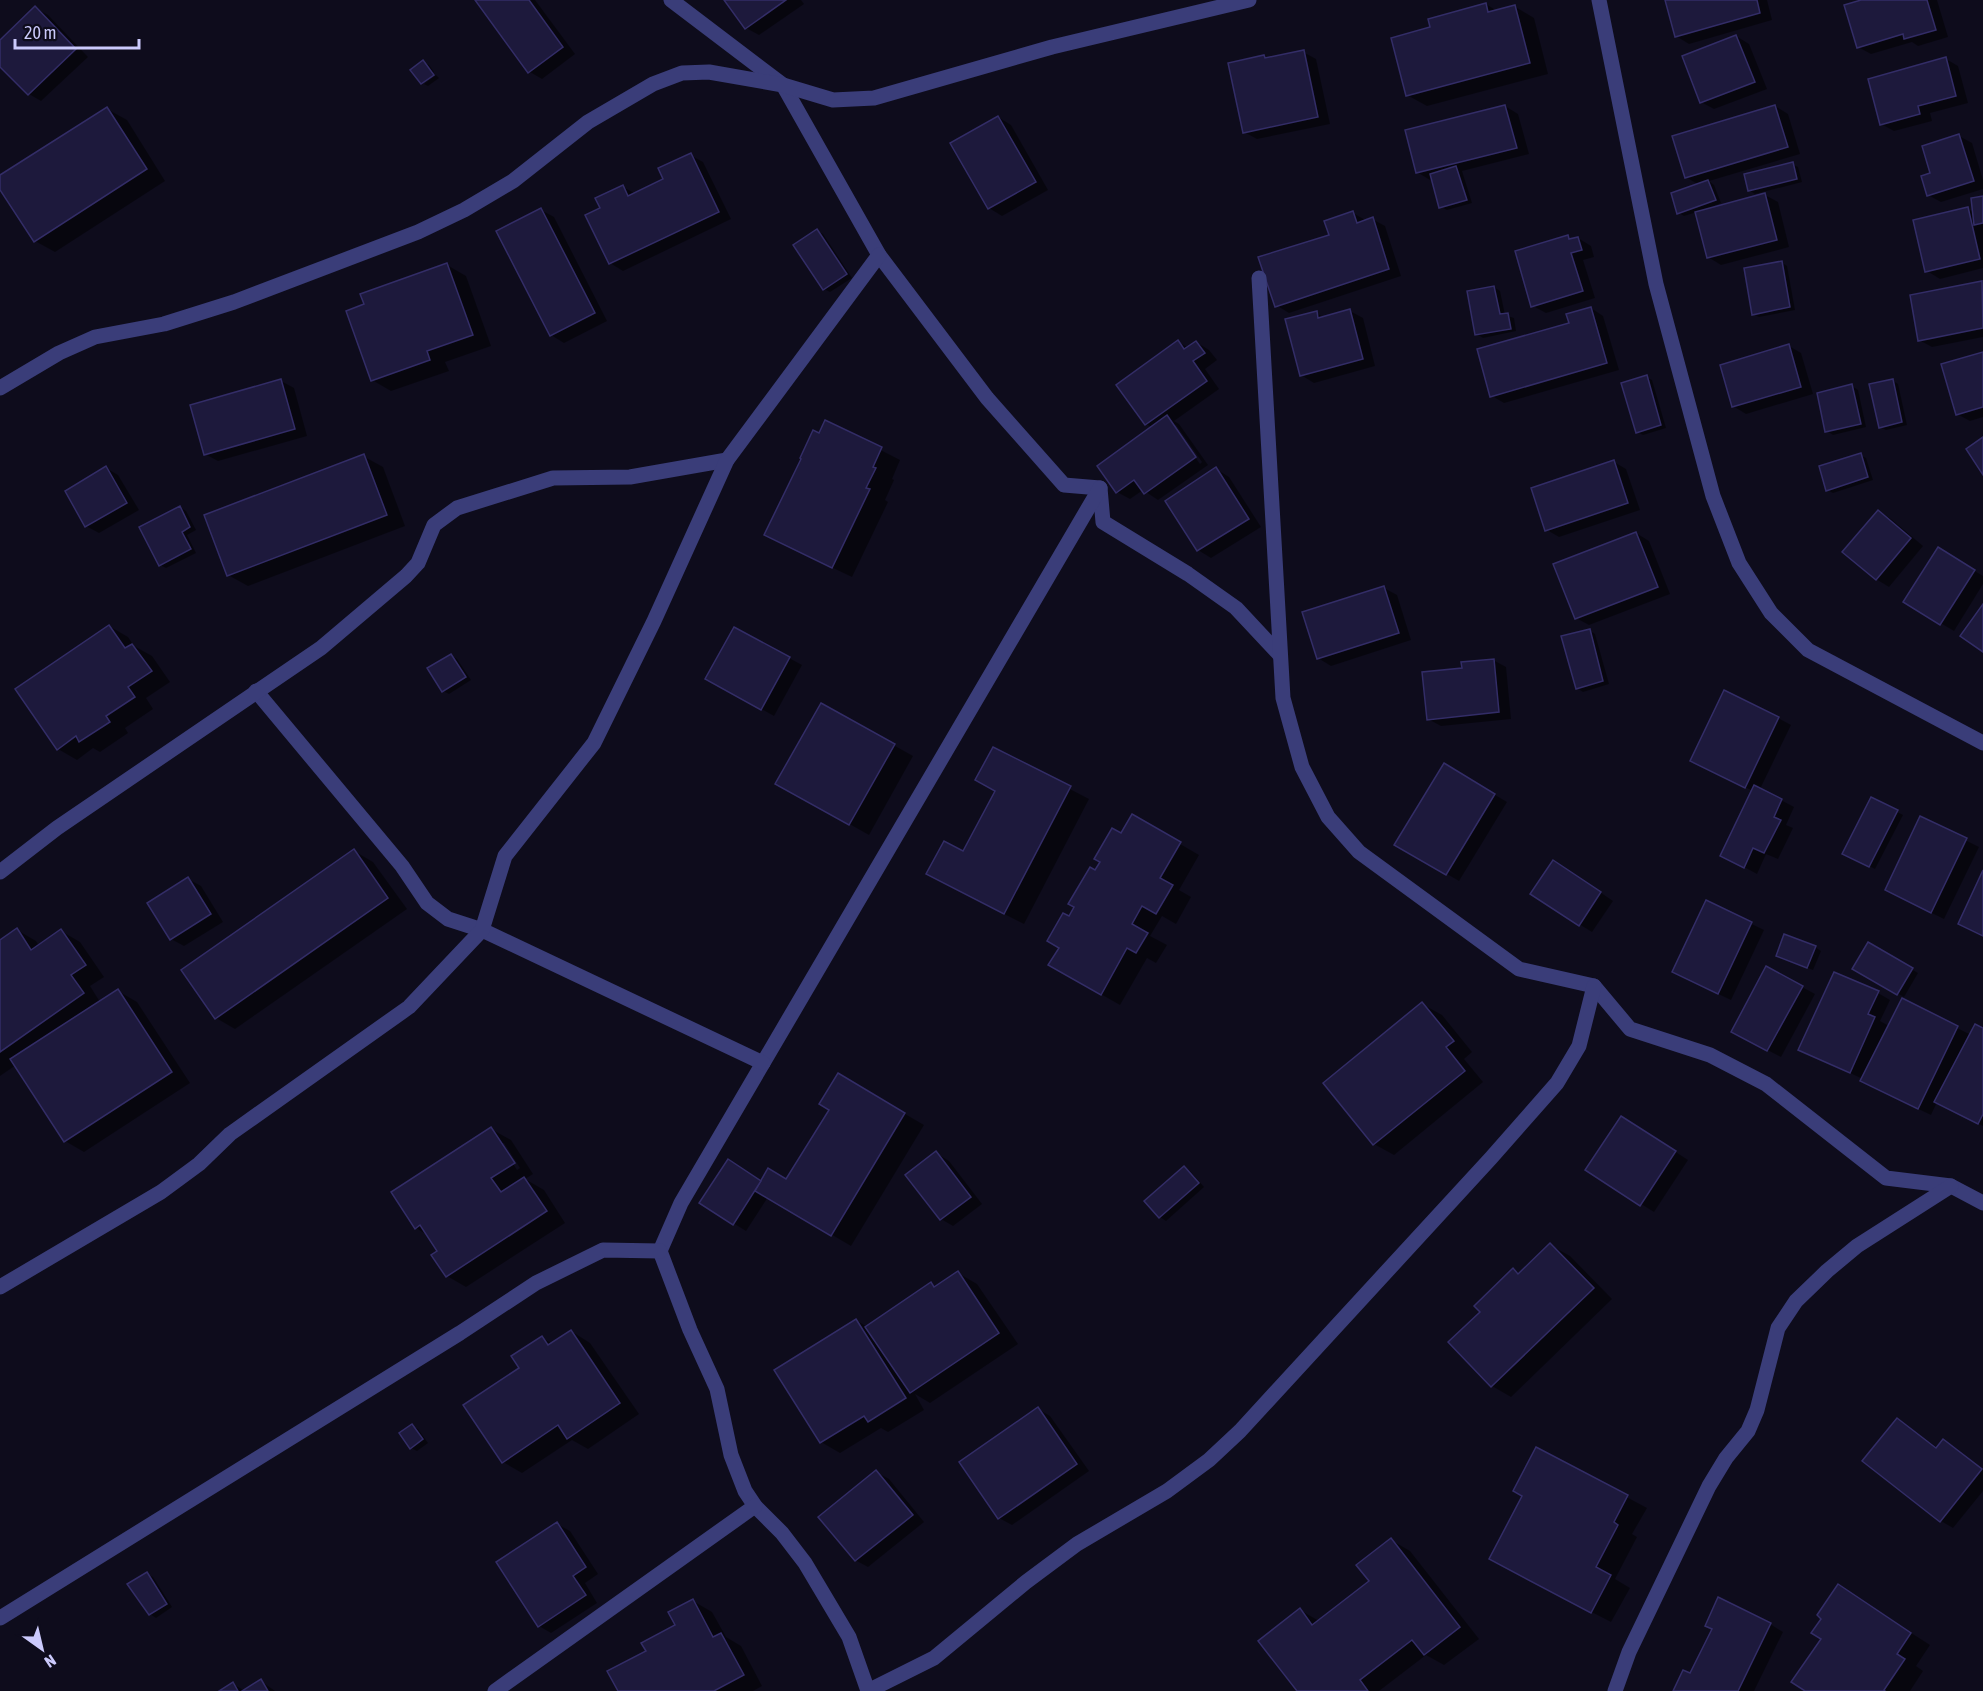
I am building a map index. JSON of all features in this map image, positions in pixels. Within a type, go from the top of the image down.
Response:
[{"type":"street","points":[[671,0],[783,85],[879,255],[987,398],[1064,485],[1100,488]]},
{"type":"street","points":[[0,388],[59,353],[95,337],[164,324],[234,302],[418,232],[464,210],[513,181],[588,122],[653,84],[682,73],[709,72],[783,85],[833,100],[874,98],[1052,47],[1249,0]]},
{"type":"street","points":[[1599,0],[1656,284],[1713,496],[1739,563],[1771,613],[1808,650],[1983,743]]},
{"type":"street","points":[[0,1287],[161,1192],[199,1164],[230,1134],[409,1007],[482,930],[505,856],[594,743],[654,621],[728,460],[879,255]]},
{"type":"street","points":[[1259,278],[1283,698],[1302,767],[1328,817],[1359,852],[1519,969],[1594,986],[1630,1029],[1710,1055],[1766,1084],[1886,1178],[1951,1186],[1983,1203]]},
{"type":"street","points":[[0,872],[57,828],[321,648],[406,576],[418,563],[434,525],[457,508],[554,478],[630,477],[728,460]]},
{"type":"street","points":[[1100,488],[1103,522],[1188,573],[1236,608],[1280,655]]},
{"type":"street","points":[[1100,488],[681,1203],[660,1251],[690,1330],[717,1389],[731,1455],[745,1491],[755,1506],[782,1533],[805,1563],[849,1637],[867,1691],[934,1658],[1026,1582],[1068,1551],[1167,1491],[1209,1460],[1232,1438],[1491,1158],[1557,1083],[1579,1046],[1594,986]]},
{"type":"street","points":[[256,691],[402,866],[427,903],[448,919],[482,930],[763,1063]]},
{"type":"street","points":[[1615,1691],[1629,1652],[1709,1486],[1726,1458],[1748,1431],[1757,1410],[1778,1328],[1796,1301],[1857,1246],[1951,1186]]},
{"type":"street","points":[[0,1618],[460,1333],[536,1283],[603,1250],[660,1251]]},
{"type":"street","points":[[495,1691],[755,1506]]},
{"type":"building","points":[[475,0],[529,0],[563,47],[528,73]]},
{"type":"building","points":[[724,0],[786,0],[745,29]]},
{"type":"building","points":[[1665,0],[1757,0],[1760,13],[1675,37]]},
{"type":"building","points":[[1861,0],[1927,0],[1936,30],[1904,39],[1903,34],[1857,48],[1844,5]]},
{"type":"building","points":[[1486,3],[1488,12],[1515,5],[1530,63],[1406,96],[1391,38],[1430,27],[1428,19]]},
{"type":"building","points":[[35,6],[76,49],[28,95],[0,67],[0,40]]},
{"type":"building","points":[[1736,35],[1755,82],[1700,103],[1682,56]]},
{"type":"building","points":[[1304,50],[1318,117],[1243,133],[1228,63],[1264,55],[1265,58]]},
{"type":"building","points":[[1946,57],[1956,96],[1918,106],[1920,114],[1880,125],[1868,79]]},
{"type":"building","points":[[423,60],[434,75],[421,84],[410,70]]},
{"type":"building","points":[[1505,105],[1517,148],[1416,173],[1405,130]]},
{"type":"building","points":[[1775,105],[1788,147],[1685,178],[1672,136]]},
{"type":"building","points":[[107,107],[147,169],[34,242],[0,190],[0,175]]},
{"type":"building","points":[[998,116],[1036,182],[988,209],[950,143]]},
{"type":"building","points":[[1959,134],[1974,181],[1927,196],[1921,176],[1930,173],[1922,146]]},
{"type":"building","points":[[691,153],[719,212],[609,264],[585,215],[600,208],[595,198],[623,185],[628,196],[663,179],[658,168]]},
{"type":"building","points":[[1793,162],[1797,179],[1748,191],[1744,174]]},
{"type":"building","points":[[1456,166],[1467,200],[1439,208],[1430,174]]},
{"type":"building","points":[[1708,180],[1716,200],[1677,214],[1671,193]]},
{"type":"building","points":[[1765,193],[1777,240],[1707,258],[1695,212]]},
{"type":"building","points":[[1983,196],[1983,223],[1974,225],[1971,198]]},
{"type":"building","points":[[1968,207],[1980,259],[1925,272],[1913,220]]},
{"type":"building","points":[[541,208],[595,313],[550,336],[496,231]]},
{"type":"building","points":[[1353,211],[1357,223],[1373,217],[1389,269],[1275,307],[1258,257],[1329,235],[1324,221]]},
{"type":"building","points":[[817,229],[847,274],[823,290],[793,245]]},
{"type":"building","points":[[1568,235],[1569,239],[1578,237],[1582,250],[1571,253],[1583,291],[1531,307],[1515,251]]},
{"type":"building","points":[[1782,261],[1790,307],[1752,315],[1744,268]]},
{"type":"building","points":[[447,263],[473,335],[427,351],[430,360],[371,381],[346,311],[364,304],[360,294]]},
{"type":"building","points":[[1982,281],[1983,328],[1918,341],[1910,295]]},
{"type":"building","points":[[1494,286],[1500,314],[1508,313],[1511,329],[1475,335],[1467,291]]},
{"type":"building","points":[[1591,307],[1607,363],[1490,397],[1477,349],[1569,323],[1566,314]]},
{"type":"building","points":[[1350,309],[1363,359],[1300,376],[1285,319],[1317,311],[1318,318]]},
{"type":"building","points":[[1178,340],[1184,349],[1196,341],[1205,353],[1193,361],[1207,381],[1145,425],[1116,385]]},
{"type":"building","points":[[1789,344],[1801,387],[1732,407],[1720,365]]},
{"type":"building","points":[[1983,352],[1983,407],[1956,415],[1941,364]]},
{"type":"building","points":[[1647,375],[1661,425],[1636,433],[1621,383]]},
{"type":"building","points":[[281,379],[295,429],[204,455],[190,405]]},
{"type":"building","points":[[1893,379],[1902,422],[1879,428],[1869,384]]},
{"type":"building","points":[[1852,384],[1861,424],[1825,432],[1817,393]]},
{"type":"building","points":[[1167,415],[1196,457],[1144,494],[1134,480],[1116,493],[1097,466]]},
{"type":"building","points":[[825,420],[882,447],[873,467],[876,468],[866,488],[870,489],[832,568],[764,535],[813,430],[819,433]]},
{"type":"building","points":[[1983,437],[1983,475],[1966,449]]},
{"type":"building","points":[[1861,453],[1868,477],[1826,491],[1819,466]]},
{"type":"building","points":[[364,454],[387,515],[227,576],[204,515]]},
{"type":"building","points":[[1614,460],[1628,503],[1545,531],[1531,488]]},
{"type":"building","points":[[106,466],[127,503],[85,527],[65,491]]},
{"type":"building","points":[[1216,467],[1249,519],[1197,551],[1165,501]]},
{"type":"building","points":[[180,506],[190,527],[182,532],[191,549],[159,566],[139,527]]},
{"type":"building","points":[[1878,510],[1911,538],[1876,580],[1842,552]]},
{"type":"building","points":[[1636,532],[1658,587],[1575,619],[1553,564]]},
{"type":"building","points":[[1938,547],[1975,570],[1940,625],[1903,602]]},
{"type":"building","points":[[1384,586],[1399,633],[1317,659],[1302,612]]},
{"type":"building","points":[[1983,604],[1983,652],[1960,636]]},
{"type":"building","points":[[109,625],[125,648],[132,644],[152,671],[128,687],[135,697],[106,716],[110,722],[79,742],[76,736],[57,750],[15,689]]},
{"type":"building","points":[[734,627],[790,657],[761,710],[705,679]]},
{"type":"building","points":[[1590,629],[1603,681],[1576,689],[1561,636]]},
{"type":"building","points":[[451,654],[466,677],[442,692],[427,668]]},
{"type":"building","points":[[1494,659],[1499,712],[1427,720],[1422,672],[1462,668],[1461,662]]},
{"type":"building","points":[[1724,690],[1779,717],[1745,788],[1690,761]]},
{"type":"building","points":[[821,703],[895,744],[849,825],[775,784]]},
{"type":"building","points":[[993,747],[1071,786],[1004,914],[926,874],[944,841],[963,851],[995,791],[975,780]]},
{"type":"building","points":[[1444,763],[1495,794],[1446,875],[1394,845]]},
{"type":"building","points":[[1754,785],[1782,799],[1774,817],[1781,820],[1764,853],[1753,848],[1744,868],[1720,856]]},
{"type":"building","points":[[1871,797],[1898,810],[1869,867],[1842,854]]},
{"type":"building","points":[[1132,814],[1181,842],[1160,878],[1173,885],[1156,914],[1142,906],[1132,924],[1148,933],[1136,953],[1127,948],[1101,995],[1048,965],[1059,948],[1047,941],[1063,913],[1069,916],[1074,907],[1068,904],[1090,867],[1095,870],[1100,862],[1094,859],[1112,828],[1121,833]]},
{"type":"building","points":[[1920,816],[1967,838],[1931,913],[1885,890]]},
{"type":"building","points":[[354,849],[388,898],[215,1019],[181,970]]},
{"type":"building","points":[[1553,860],[1601,892],[1579,926],[1530,894]]},
{"type":"building","points":[[1983,870],[1983,936],[1958,924]]},
{"type":"building","points":[[188,877],[211,914],[170,940],[147,903]]},
{"type":"building","points":[[1706,900],[1752,922],[1718,994],[1672,972]]},
{"type":"building","points":[[17,928],[31,950],[61,929],[86,965],[71,975],[84,993],[0,1052],[0,940]]},
{"type":"building","points":[[1784,934],[1816,946],[1807,968],[1776,956]]},
{"type":"building","points":[[1868,942],[1913,968],[1897,995],[1852,969]]},
{"type":"building","points":[[1766,966],[1803,986],[1767,1051],[1731,1032]]},
{"type":"building","points":[[1834,972],[1879,991],[1868,1014],[1875,1017],[1850,1073],[1798,1050]]},
{"type":"building","points":[[118,989],[172,1072],[64,1142],[10,1059]]},
{"type":"building","points":[[1902,998],[1958,1026],[1918,1109],[1860,1081]]},
{"type":"building","points":[[1422,1002],[1454,1041],[1446,1047],[1465,1071],[1373,1145],[1323,1083]]},
{"type":"building","points":[[1975,1024],[1983,1028],[1983,1114],[1978,1124],[1934,1102]]},
{"type":"building","points":[[838,1073],[905,1113],[831,1236],[755,1191],[768,1168],[786,1179],[829,1110],[819,1104]]},
{"type":"building","points":[[1621,1116],[1676,1151],[1640,1206],[1585,1170]]},
{"type":"building","points":[[491,1127],[515,1163],[491,1178],[501,1192],[524,1177],[547,1211],[446,1277],[431,1255],[437,1251],[420,1225],[415,1229],[391,1192]]},
{"type":"building","points":[[936,1151],[971,1197],[940,1220],[905,1175]]},
{"type":"building","points":[[728,1159],[761,1181],[733,1225],[699,1203]]},
{"type":"building","points":[[1184,1166],[1199,1183],[1159,1218],[1144,1201]]},
{"type":"building","points":[[1550,1243],[1594,1288],[1491,1387],[1448,1342],[1480,1312],[1474,1306],[1513,1268],[1518,1274]]},
{"type":"building","points":[[958,1271],[999,1333],[910,1393],[865,1327],[931,1282],[934,1287]]},
{"type":"building","points":[[856,1319],[906,1398],[868,1422],[864,1416],[820,1443],[774,1370]]},
{"type":"building","points":[[571,1330],[620,1403],[567,1439],[558,1425],[502,1463],[463,1405],[519,1368],[511,1356],[542,1336],[548,1345]]},
{"type":"building","points":[[1038,1407],[1077,1464],[998,1519],[959,1462]]},
{"type":"building","points":[[1897,1418],[1936,1448],[1943,1439],[1982,1469],[1940,1522],[1862,1461]]},
{"type":"building","points":[[412,1424],[423,1439],[410,1449],[399,1433]]},
{"type":"building","points":[[1536,1447],[1628,1495],[1614,1522],[1618,1525],[1596,1567],[1611,1575],[1591,1613],[1489,1559],[1522,1496],[1513,1491]]},
{"type":"building","points":[[876,1470],[913,1515],[855,1561],[818,1517]]},
{"type":"building","points":[[557,1522],[586,1567],[573,1576],[586,1595],[538,1627],[496,1562]]},
{"type":"building","points":[[1391,1538],[1460,1627],[1424,1655],[1412,1640],[1360,1680],[1368,1691],[1297,1691],[1258,1641],[1300,1608],[1312,1625],[1369,1581],[1356,1565]]},
{"type":"building","points":[[147,1572],[167,1604],[149,1615],[127,1584]]},
{"type":"building","points":[[1838,1584],[1911,1633],[1897,1654],[1905,1659],[1885,1691],[1805,1691],[1791,1682],[1821,1639],[1811,1633],[1821,1619],[1817,1615]]},
{"type":"building","points":[[1718,1597],[1771,1623],[1738,1691],[1673,1691],[1683,1670],[1690,1673],[1712,1629],[1705,1626]]},
{"type":"building","points":[[693,1599],[713,1637],[721,1633],[744,1675],[714,1691],[618,1691],[607,1671],[646,1651],[641,1643],[675,1625],[668,1612]]},
{"type":"building","points":[[261,1679],[268,1691],[242,1691]]},
{"type":"building","points":[[233,1682],[238,1691],[219,1691]]}]
